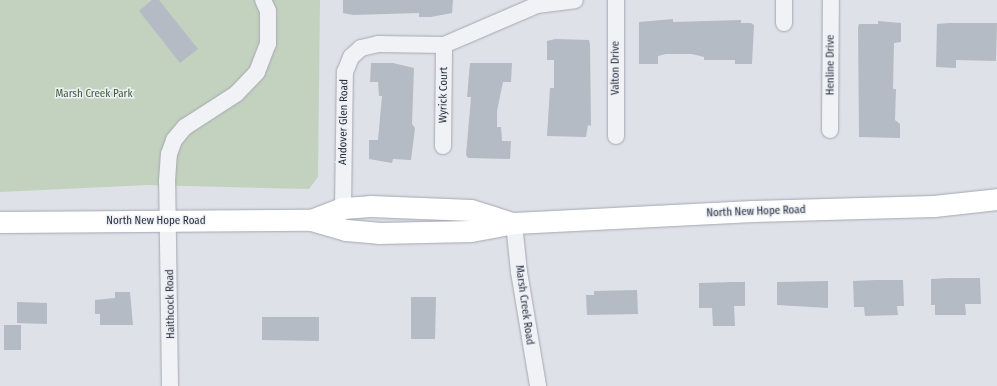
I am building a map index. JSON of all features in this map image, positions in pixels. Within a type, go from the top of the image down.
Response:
[{"type":"main road","name":"North New Hope Road","points":[[0,222],[311,220],[346,230],[378,233],[471,231],[514,223],[752,211],[934,206],[997,199]]},
{"type":"main road","name":"North New Hope Road","points":[[311,220],[343,208],[471,210],[514,223]]},
{"type":"street","name":"Haithcock Road","points":[[170,386],[168,221],[166,181],[174,140],[194,118],[236,94],[257,72],[269,37],[268,11],[263,0]]},
{"type":"street","name":"Andover Glen Road","points":[[343,208],[345,72],[351,57],[361,48],[378,44],[444,45],[537,4],[575,0]]},
{"type":"street","name":"Valton Drive","points":[[616,0],[616,136]]},
{"type":"street","points":[[784,0],[784,23]]},
{"type":"street","name":"Henline Drive","points":[[830,130],[831,0]]},
{"type":"street","name":"Wyrick Court","points":[[443,146],[444,45]]},
{"type":"street","name":"Marsh Creek Road","points":[[514,223],[519,272],[538,386]]},
{"type":"green space","name":"Marsh Creek Park","points":[[0,0],[320,0],[318,177],[309,189],[148,185],[0,192]]},
{"type":"building","points":[[152,0],[159,0],[198,49],[180,63],[139,11]]},
{"type":"building","points":[[343,0],[453,0],[452,13],[431,17],[419,17],[419,13],[353,15],[343,13]]},
{"type":"building","points":[[673,19],[673,22],[741,20],[741,23],[751,23],[754,25],[752,64],[735,64],[735,60],[704,60],[704,57],[692,54],[666,54],[658,56],[658,64],[639,64],[639,22]]},
{"type":"building","points":[[878,21],[901,23],[901,42],[894,43],[893,89],[896,89],[895,120],[900,124],[900,138],[859,137],[858,27],[859,24],[878,24]]},
{"type":"building","points":[[997,23],[996,61],[956,60],[956,68],[936,67],[937,24]]},
{"type":"building","points":[[555,39],[589,40],[591,126],[588,125],[586,137],[547,136],[550,88],[554,88],[554,60],[547,60],[547,41]]},
{"type":"building","points":[[371,63],[393,63],[414,68],[412,124],[415,128],[411,160],[393,159],[392,163],[369,159],[369,140],[378,140],[382,96],[379,96],[378,82],[370,82]]},
{"type":"building","points":[[470,63],[512,63],[511,82],[503,82],[497,111],[497,127],[501,127],[502,141],[511,141],[510,159],[468,158],[466,155],[471,97],[467,97]]},
{"type":"building","points":[[980,278],[981,304],[965,304],[966,315],[935,315],[935,305],[931,305],[931,279]]},
{"type":"building","points":[[903,280],[904,306],[897,306],[898,315],[865,316],[864,307],[854,307],[853,281]]},
{"type":"building","points":[[828,281],[828,308],[777,305],[777,282]]},
{"type":"building","points":[[745,282],[745,306],[734,306],[735,326],[713,326],[712,308],[699,308],[699,283]]},
{"type":"building","points":[[637,290],[638,314],[587,315],[586,295],[594,295],[594,291]]},
{"type":"building","points":[[115,292],[130,292],[133,325],[100,325],[100,314],[95,314],[95,300],[115,298]]},
{"type":"building","points":[[411,297],[436,297],[435,339],[411,339]]},
{"type":"building","points":[[17,302],[47,303],[47,324],[17,323]]},
{"type":"building","points":[[262,317],[319,317],[319,341],[262,340]]},
{"type":"building","points":[[4,325],[21,325],[21,350],[4,350]]}]
